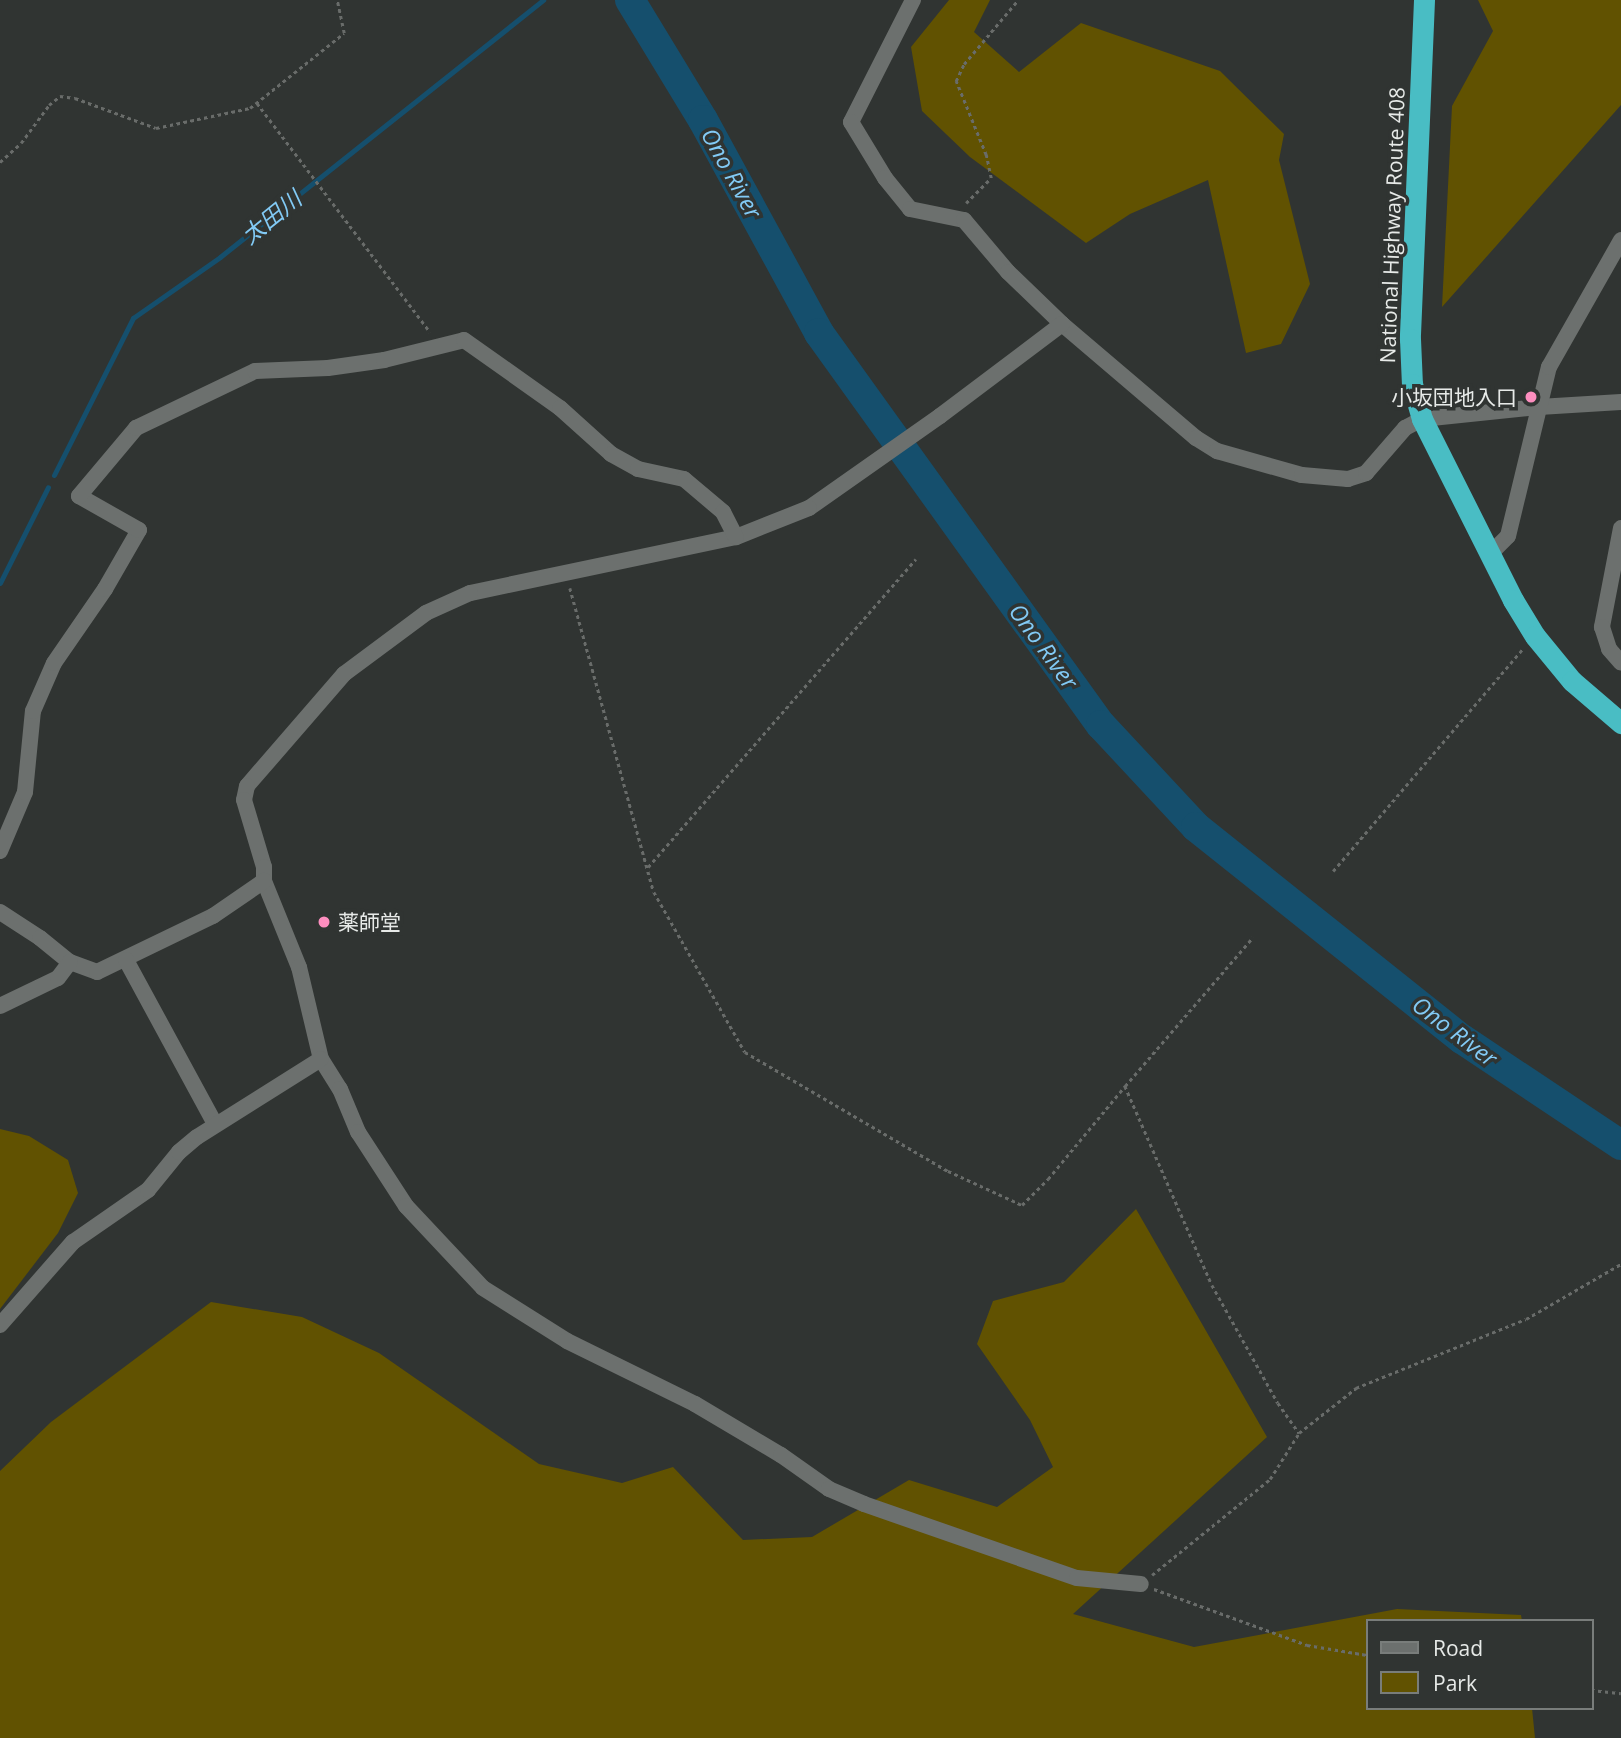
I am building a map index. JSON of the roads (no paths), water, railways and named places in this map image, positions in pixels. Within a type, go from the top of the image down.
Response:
[{"type":"highway","name":"National Highway Route 408","points":[[1424,0],[1410,339],[1412,384],[1422,419],[1535,636],[1572,681],[1621,723]]},
{"type":"street","points":[[913,0],[851,122],[885,178],[910,209],[964,220],[1008,272],[1062,324],[1196,438],[1217,451],[1254,463],[1330,479],[1357,477],[1366,473],[1405,428],[1422,419],[1621,402]]},
{"type":"street","points":[[1490,554],[1508,536],[1549,367],[1621,240]]},
{"type":"street","points":[[1062,324],[940,416],[809,508],[736,537],[566,575],[470,593],[426,613],[344,674],[247,786],[244,800],[264,867],[264,881],[299,967],[321,1059],[340,1090],[358,1132],[406,1206],[429,1234],[493,1294],[567,1341],[695,1404],[781,1455],[830,1489],[864,1504],[1077,1578],[1141,1584]]},
{"type":"street","points":[[0,851],[25,792],[33,711],[54,663],[105,589],[139,530],[79,496],[136,428],[256,371],[328,368],[384,360],[464,340],[560,408],[611,454],[638,469],[684,479],[723,512],[736,537]]},
{"type":"street","points":[[1621,528],[1615,578],[1602,627],[1609,649],[1621,663]]},
{"type":"street","points":[[0,912],[70,962],[97,972],[213,916],[264,881]]},
{"type":"street","points":[[126,960],[215,1124]]},
{"type":"street","points":[[0,1006],[58,978],[70,962]]},
{"type":"street","points":[[0,1325],[73,1242],[148,1190],[179,1153],[215,1124],[321,1059]]},
{"type":"waterway","name":"太田川","points":[[54,475],[133,318],[220,257],[543,0]]},
{"type":"waterway","name":"Ono River","points":[[630,0],[703,120],[819,333],[1101,725],[1196,827],[1462,1039],[1621,1145]]},
{"type":"waterway","name":"太田川","points":[[0,583],[48,487]]},
{"type":"place","name":"小坂団地入口","points":[[1531,397]]},
{"type":"place","name":"薬師堂","points":[[324,922]]}]
